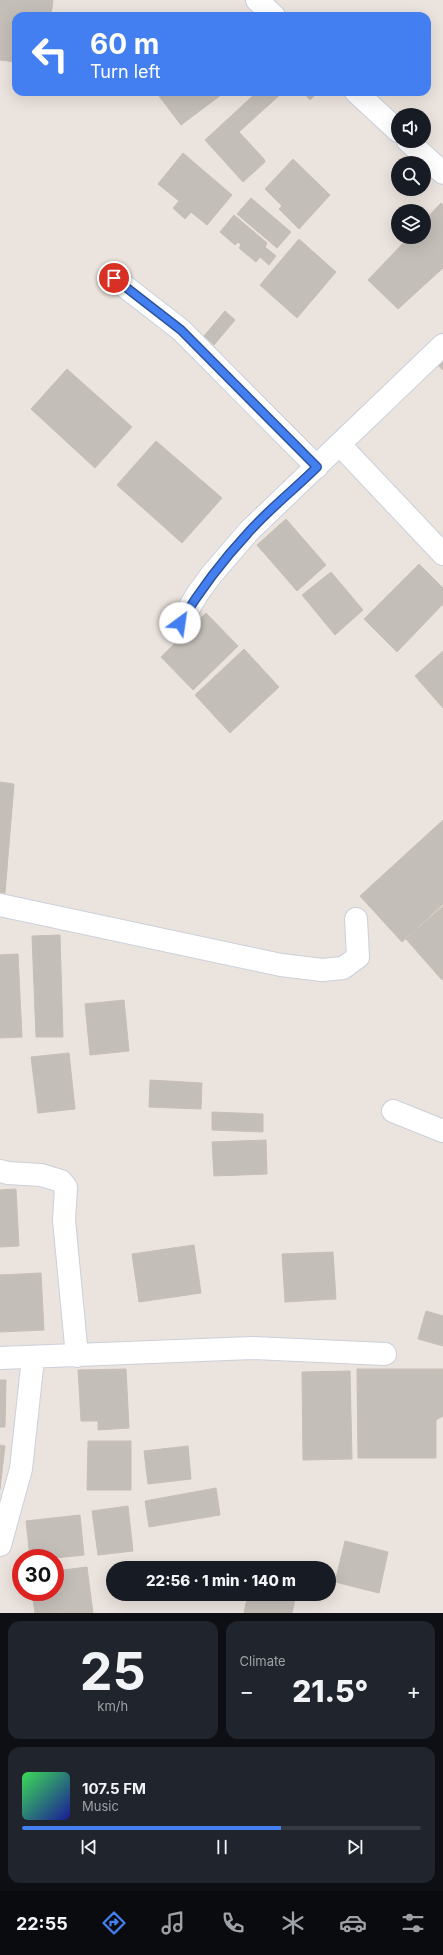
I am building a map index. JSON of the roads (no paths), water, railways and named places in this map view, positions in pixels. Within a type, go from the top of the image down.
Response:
[{"type":"street","points":[[257,0],[270,12]]},
{"type":"street","points":[[360,96],[391,124]]},
{"type":"street","points":[[416,148],[443,173]]},
{"type":"street","points":[[114,278],[181,330],[317,467]]},
{"type":"street","points":[[180,623],[198,593],[212,574],[249,531],[341,446],[443,345]]},
{"type":"street","points":[[341,446],[443,554]]},
{"type":"street","points":[[0,905],[281,965],[322,970],[343,968],[358,957],[356,919]]},
{"type":"street","points":[[392,1111],[443,1131]]},
{"type":"street","points":[[0,1171],[8,1173],[41,1175],[61,1181],[66,1187],[64,1220],[77,1356]]},
{"type":"street","points":[[0,1358],[33,1358],[252,1348],[384,1354]]},
{"type":"street","points":[[0,1545],[21,1469],[33,1358]]}]
